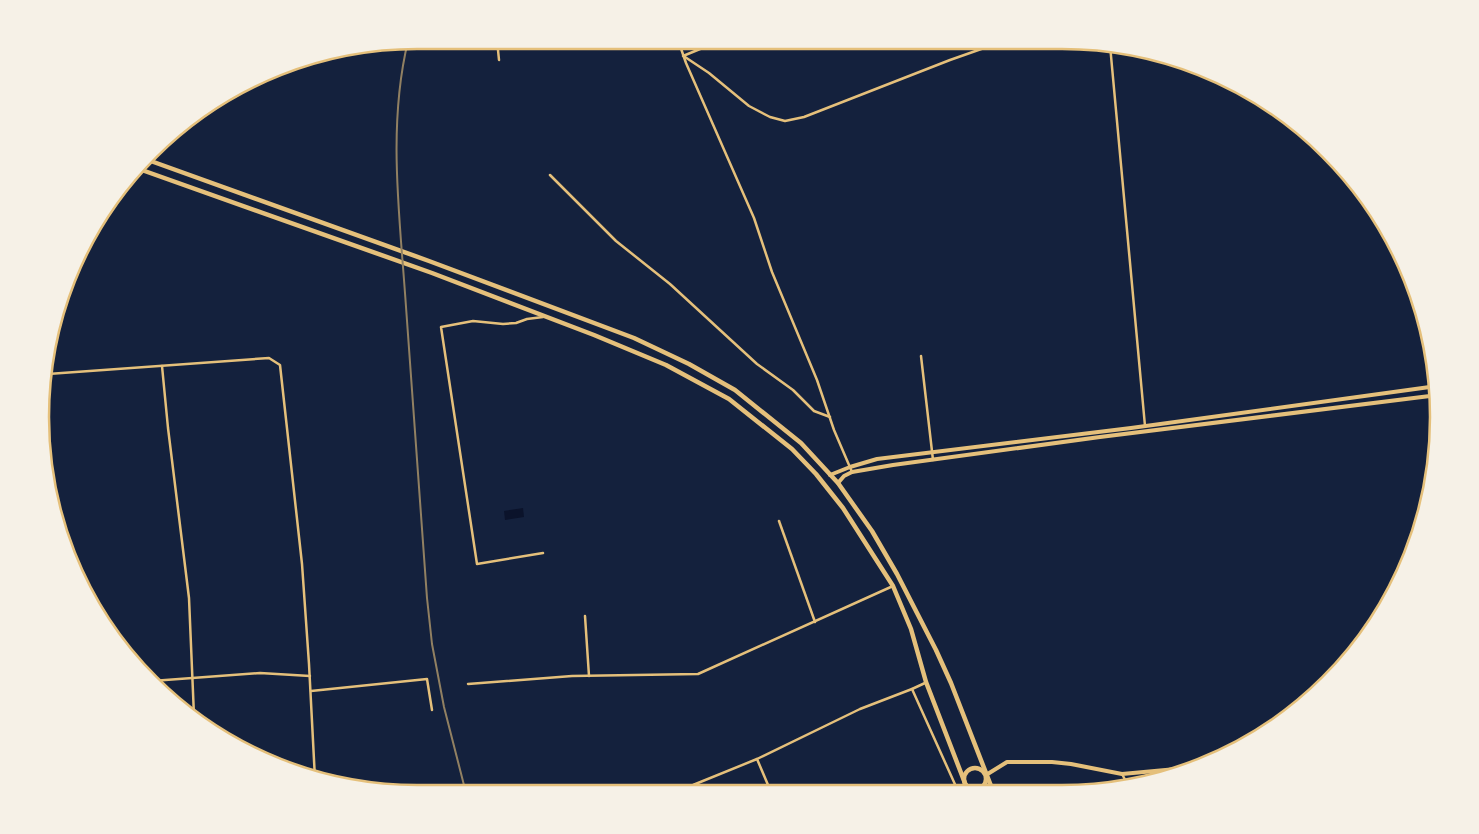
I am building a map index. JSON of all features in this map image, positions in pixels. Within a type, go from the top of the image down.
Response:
[{"type":"highway","points":[[152,162],[392,247],[634,338],[689,364],[734,390],[802,443],[838,483],[872,531],[897,574],[936,650],[951,683],[990,785]]},
{"type":"highway","points":[[143,171],[432,273],[594,335],[666,365],[729,399],[792,449],[816,474],[842,508],[893,586],[911,630],[926,682],[965,785]]},
{"type":"highway","points":[[965,785],[965,774],[970,769],[978,768],[986,775],[984,785]]},
{"type":"main road","points":[[830,475],[850,466],[877,459],[1145,426],[1429,387]]},
{"type":"main road","points":[[838,483],[844,476],[852,472],[874,468],[1100,437],[1429,396]]},
{"type":"main road","points":[[986,775],[1007,762],[1052,762],[1122,774],[1166,770]]},
{"type":"street","points":[[498,49],[499,60]]},
{"type":"street","points":[[681,49],[754,218],[772,272],[817,380],[852,472]]},
{"type":"street","points":[[683,56],[700,49]]},
{"type":"street","points":[[683,56],[708,73],[749,106],[770,117],[786,122],[804,117],[981,49]]},
{"type":"street","points":[[1111,52],[1145,426]]},
{"type":"street","points":[[550,175],[616,241],[670,284],[757,364],[793,390],[814,411],[830,417]]},
{"type":"street","points":[[543,317],[527,319],[516,323],[503,324],[474,321],[440,327],[477,564],[543,553]]},
{"type":"street","points":[[922,356],[933,460]]},
{"type":"street","points":[[52,374],[269,358],[280,365],[302,564],[315,771]]},
{"type":"street","points":[[162,366],[189,598],[194,710]]},
{"type":"street","points":[[779,521],[815,622]]},
{"type":"street","points":[[468,684],[589,676],[698,674],[893,586]]},
{"type":"street","points":[[585,616],[589,676]]},
{"type":"street","points":[[160,680],[260,673],[310,676]]},
{"type":"street","points":[[311,691],[426,680],[432,710]]},
{"type":"street","points":[[693,785],[757,759],[860,709],[912,690],[926,682]]},
{"type":"street","points":[[912,690],[955,785]]},
{"type":"street","points":[[757,759],[768,785]]},
{"type":"street","points":[[1122,774],[1125,780]]},
{"type":"water","points":[[523,508],[524,517],[505,520],[504,511]]},
{"type":"railway","points":[[406,49],[398,104],[398,199],[424,560],[432,644],[444,707],[464,785]]}]
